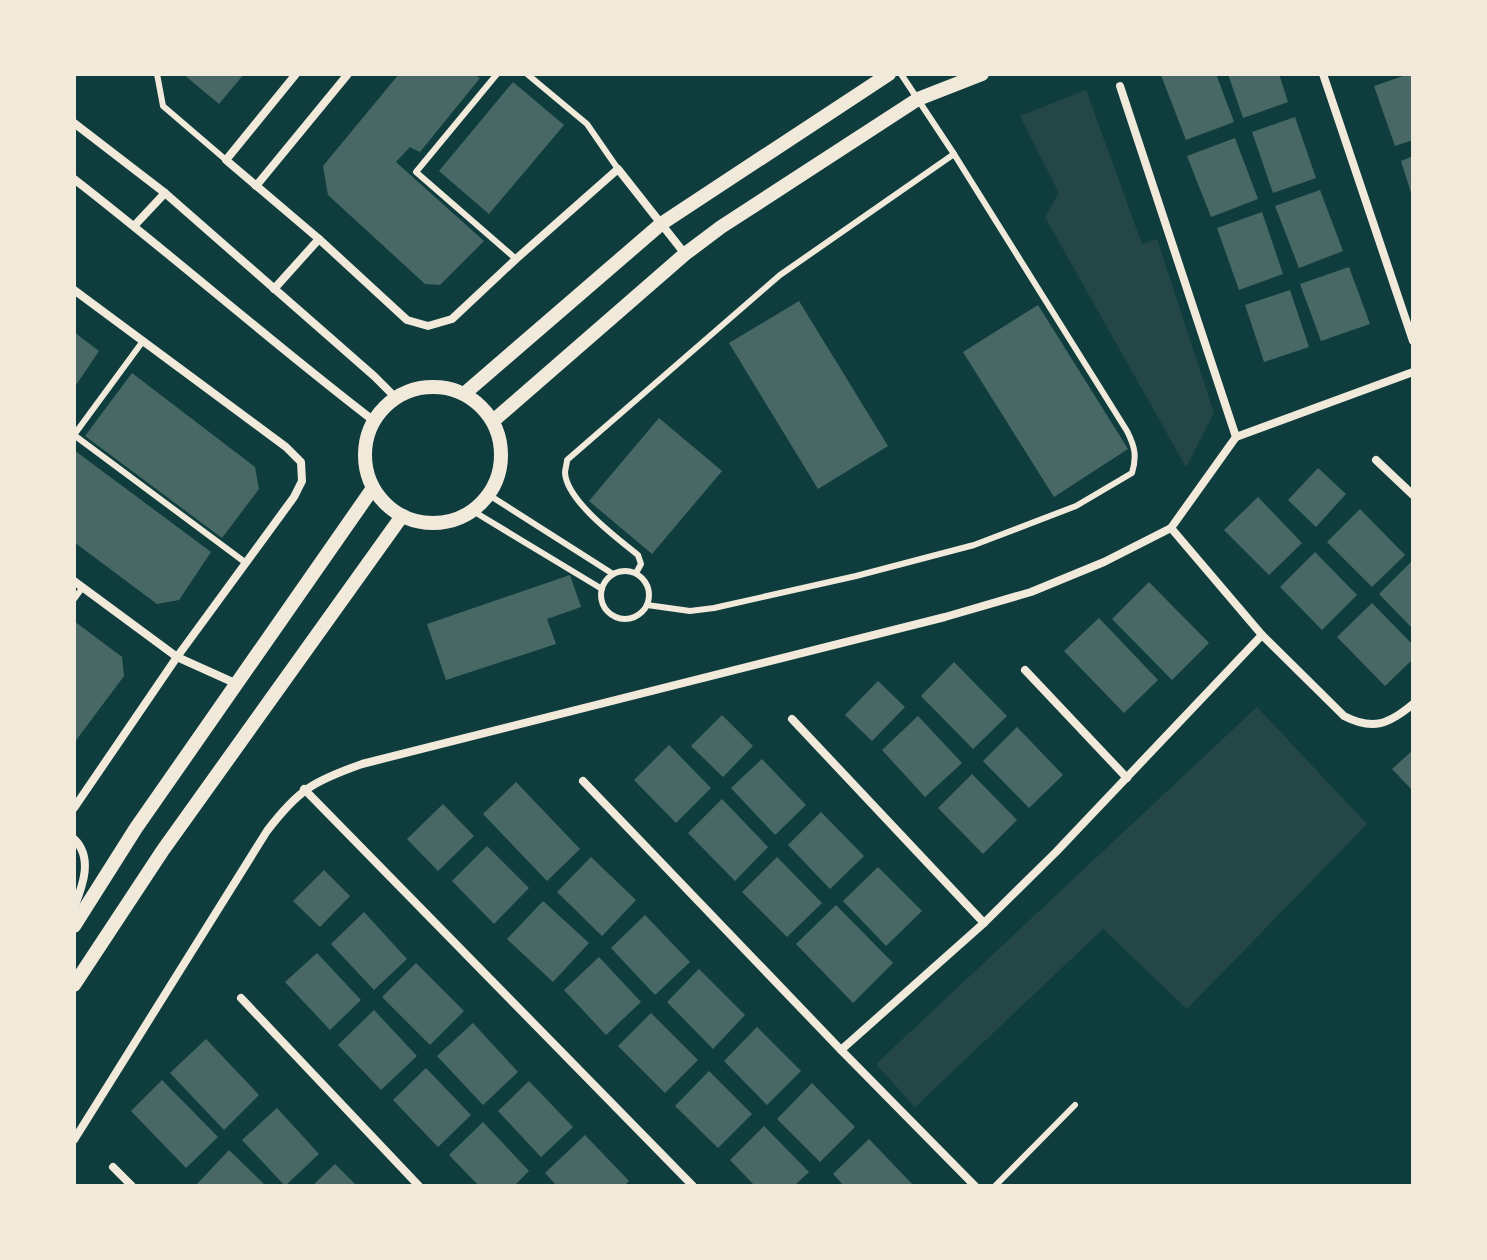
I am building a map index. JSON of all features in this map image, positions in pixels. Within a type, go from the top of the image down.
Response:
[{"type":"street","points":[[296,74],[226,160],[319,239],[407,320],[428,326],[452,319],[618,169],[685,254]]},
{"type":"street","points":[[256,186],[348,74]]},
{"type":"street","points":[[464,394],[661,224],[889,74]]},
{"type":"street","points":[[493,421],[685,254],[721,227],[918,99],[982,74]]},
{"type":"street","points":[[1323,74],[1413,341]]},
{"type":"street","points":[[1120,86],[1236,437]]},
{"type":"street","points":[[74,123],[165,193],[396,398]]},
{"type":"street","points":[[74,179],[374,421]]},
{"type":"street","points":[[134,226],[165,193]]},
{"type":"street","points":[[274,289],[319,239]]},
{"type":"street","points":[[74,290],[286,447],[301,462],[302,481],[294,497],[177,657],[74,808]]},
{"type":"street","points":[[74,1140],[267,831],[304,789],[329,775],[362,764],[945,617],[1031,592],[1104,562],[1171,528],[1236,437],[1413,372]]},
{"type":"street","points":[[447,388],[464,394],[493,421],[500,439],[502,459],[489,495],[473,511],[457,520],[438,524],[420,523],[402,516],[385,504],[373,488],[366,466],[366,443],[374,421],[396,398],[412,390],[447,388]]},
{"type":"street","points":[[1376,460],[1413,495]]},
{"type":"street","points":[[74,926],[136,828],[373,488]]},
{"type":"street","points":[[74,985],[163,850],[402,516]]},
{"type":"street","points":[[1171,528],[1262,635],[1344,716],[1359,724],[1378,725],[1396,719],[1413,704]]},
{"type":"street","points":[[74,581],[177,657],[237,684]]},
{"type":"street","points":[[841,1050],[984,923],[1056,852],[1262,635]]},
{"type":"street","points":[[1025,670],[1127,778]]},
{"type":"street","points":[[792,719],[984,923]]},
{"type":"street","points":[[583,781],[975,1186]]},
{"type":"street","points":[[304,789],[693,1186]]},
{"type":"street","points":[[74,839],[86,862],[74,908]]},
{"type":"street","points":[[241,998],[419,1186]]},
{"type":"street","points":[[113,1167],[132,1186]]},
{"type":"lane","points":[[157,74],[163,106],[226,160]]},
{"type":"lane","points":[[497,74],[416,172],[516,259]]},
{"type":"lane","points":[[527,74],[587,124],[618,169]]},
{"type":"lane","points":[[647,605],[690,611],[714,608],[974,545],[1076,506],[1132,473],[1136,459],[1127,431],[901,74]]},
{"type":"lane","points":[[636,573],[641,564],[638,555],[573,495],[565,473],[567,460],[780,275],[954,154]]},
{"type":"lane","points":[[143,341],[74,435],[246,563]]},
{"type":"lane","points":[[489,495],[613,574]]},
{"type":"lane","points":[[473,511],[602,589]]},
{"type":"lane","points":[[625,570],[642,577],[650,598],[637,616],[629,619],[614,616],[603,605],[602,589],[613,574],[625,570]]},
{"type":"lane","points":[[74,599],[83,587]]},
{"type":"lane","points":[[995,1186],[1075,1105]]},
{"type":"shaded area","points":[[1086,90],[1142,244],[1157,239],[1214,413],[1186,467],[1045,217],[1059,193],[1020,116]]},
{"type":"shaded area","points":[[1257,707],[1367,824],[1187,1009],[1103,929],[915,1107],[876,1064]]},
{"type":"building","points":[[183,74],[244,74],[219,104]]},
{"type":"building","points":[[399,74],[473,74],[480,78],[420,152],[410,147],[396,162],[484,241],[440,285],[425,284],[328,195],[323,166]]},
{"type":"building","points":[[1216,74],[1234,122],[1186,140],[1161,75]]},
{"type":"building","points":[[1228,74],[1279,74],[1288,102],[1243,118]]},
{"type":"building","points":[[1413,74],[1413,140],[1395,146],[1374,86]]},
{"type":"building","points":[[513,82],[564,125],[489,214],[439,171]]},
{"type":"building","points":[[1295,117],[1316,178],[1273,193],[1252,132]]},
{"type":"building","points":[[1235,138],[1258,199],[1211,217],[1187,156]]},
{"type":"building","points":[[1413,156],[1413,196],[1412,196],[1401,161]]},
{"type":"building","points":[[1320,190],[1343,251],[1299,268],[1275,206]]},
{"type":"building","points":[[1262,212],[1283,274],[1239,290],[1217,228]]},
{"type":"building","points":[[1349,267],[1370,324],[1321,341],[1300,284]]},
{"type":"building","points":[[1290,290],[1309,347],[1264,362],[1245,305]]},
{"type":"building","points":[[799,301],[888,446],[818,489],[729,343]]},
{"type":"building","points":[[1038,305],[1128,449],[1054,497],[963,352]]},
{"type":"building","points":[[74,332],[99,351],[74,388]]},
{"type":"building","points":[[132,373],[255,467],[259,489],[222,538],[85,436]]},
{"type":"building","points":[[659,418],[722,471],[652,554],[589,501]]},
{"type":"building","points":[[74,450],[211,552],[179,600],[157,604],[74,542]]},
{"type":"building","points":[[1318,468],[1346,494],[1316,527],[1288,500]]},
{"type":"building","points":[[1258,497],[1302,543],[1269,575],[1224,530]]},
{"type":"building","points":[[1360,509],[1405,555],[1372,587],[1327,542]]},
{"type":"building","points":[[1315,552],[1357,595],[1322,630],[1280,587]]},
{"type":"building","points":[[1411,562],[1413,564],[1413,629],[1379,594]]},
{"type":"building","points":[[570,575],[581,607],[547,619],[556,644],[446,680],[427,624]]},
{"type":"building","points":[[1149,582],[1209,643],[1172,680],[1112,619]]},
{"type":"building","points":[[1372,603],[1413,645],[1413,659],[1385,686],[1337,637]]},
{"type":"building","points":[[1099,618],[1158,680],[1124,713],[1064,651]]},
{"type":"building","points":[[74,621],[122,657],[124,676],[74,743]]},
{"type":"building","points":[[954,662],[1007,716],[973,749],[921,696]]},
{"type":"building","points":[[878,681],[905,707],[872,741],[845,715]]},
{"type":"building","points":[[722,715],[753,746],[723,777],[691,746]]},
{"type":"building","points":[[918,716],[962,763],[925,797],[882,750]]},
{"type":"building","points":[[1017,727],[1063,775],[1029,808],[983,761]]},
{"type":"building","points":[[669,745],[711,788],[676,823],[634,780]]},
{"type":"building","points":[[1413,750],[1413,791],[1392,769]]},
{"type":"building","points":[[762,759],[806,805],[775,835],[731,788]]},
{"type":"building","points":[[972,774],[1017,820],[983,854],[938,808]]},
{"type":"building","points":[[516,782],[580,849],[547,881],[483,814]]},
{"type":"building","points":[[722,799],[768,847],[735,881],[688,833]]},
{"type":"building","points":[[443,804],[474,836],[438,871],[407,839]]},
{"type":"building","points":[[821,812],[864,856],[830,889],[788,845]]},
{"type":"building","points":[[487,846],[529,888],[494,924],[452,881]]},
{"type":"building","points":[[591,857],[636,900],[602,936],[557,892]]},
{"type":"building","points":[[777,857],[822,903],[787,937],[742,892]]},
{"type":"building","points":[[878,867],[922,911],[886,946],[843,901]]},
{"type":"building","points":[[324,870],[350,896],[320,927],[293,901]]},
{"type":"building","points":[[543,901],[589,943],[553,982],[507,939]]},
{"type":"building","points":[[836,905],[893,963],[853,1003],[796,944]]},
{"type":"building","points":[[364,912],[407,959],[374,990],[331,944]]},
{"type":"building","points":[[645,915],[690,962],[655,995],[611,948]]},
{"type":"building","points":[[317,953],[361,1000],[330,1030],[285,982]]},
{"type":"building","points":[[599,957],[641,1002],[606,1035],[564,990]]},
{"type":"building","points":[[416,963],[464,1011],[430,1045],[382,997]]},
{"type":"building","points":[[699,969],[745,1015],[713,1049],[667,1002]]},
{"type":"building","points":[[374,1010],[417,1056],[381,1090],[338,1045]]},
{"type":"building","points":[[651,1013],[698,1060],[665,1093],[618,1046]]},
{"type":"building","points":[[473,1023],[518,1072],[483,1105],[437,1056]]},
{"type":"building","points":[[757,1027],[801,1071],[767,1105],[724,1061]]},
{"type":"building","points":[[206,1039],[259,1095],[224,1130],[170,1073]]},
{"type":"building","points":[[426,1068],[471,1115],[438,1147],[393,1100]]},
{"type":"building","points":[[709,1071],[752,1114],[718,1148],[675,1106]]},
{"type":"building","points":[[162,1080],[218,1137],[186,1168],[131,1111]]},
{"type":"building","points":[[529,1081],[573,1127],[541,1157],[498,1111]]},
{"type":"building","points":[[812,1083],[855,1127],[820,1162],[777,1119]]},
{"type":"building","points":[[277,1108],[319,1154],[285,1186],[242,1140]]},
{"type":"building","points":[[483,1122],[529,1171],[514,1186],[479,1186],[449,1155]]},
{"type":"building","points":[[764,1126],[809,1172],[794,1186],[755,1186],[730,1160]]},
{"type":"building","points":[[585,1135],[629,1181],[624,1186],[557,1186],[545,1173]]},
{"type":"building","points":[[869,1139],[914,1186],[844,1186],[833,1174]]},
{"type":"building","points":[[229,1150],[266,1186],[199,1186],[197,1184]]},
{"type":"building","points":[[335,1164],[357,1186],[312,1186]]}]
